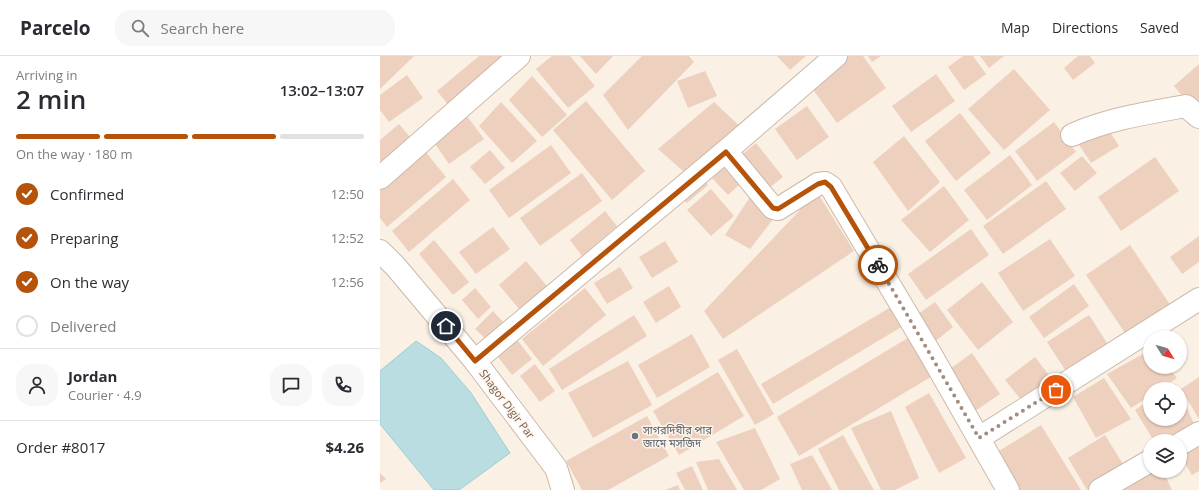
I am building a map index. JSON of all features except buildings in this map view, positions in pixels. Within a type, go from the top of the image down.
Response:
[{"type":"street","points":[[380,178],[519,56]]},
{"type":"street","points":[[475,361],[726,152],[836,56]]},
{"type":"street","points":[[1072,135],[1138,114],[1186,106],[1199,117]]},
{"type":"street","points":[[726,152],[773,208],[778,209],[818,184],[825,182],[831,187],[930,353],[1008,490]]},
{"type":"street","name":"Shagor Digir Par","points":[[380,251],[396,267],[475,361],[556,468],[563,490]]},
{"type":"street","points":[[979,438],[1199,299]]},
{"type":"street","points":[[1187,440],[1199,433]]},
{"type":"street","points":[[1100,490],[1143,465]]},
{"type":"water","points":[[416,341],[441,358],[471,393],[510,453],[459,490],[434,490],[380,424],[380,371]]},
{"type":"way so far","points":[[878,265],[979,438],[1056,390]]},
{"type":"place","name":"সাগরদিঘীর পার জামে মসজিদ","points":[[635,436]]},
{"type":"route","points":[[446,326],[475,361],[726,152],[773,208],[776,209],[818,184],[825,182],[831,187],[878,265]]}]
